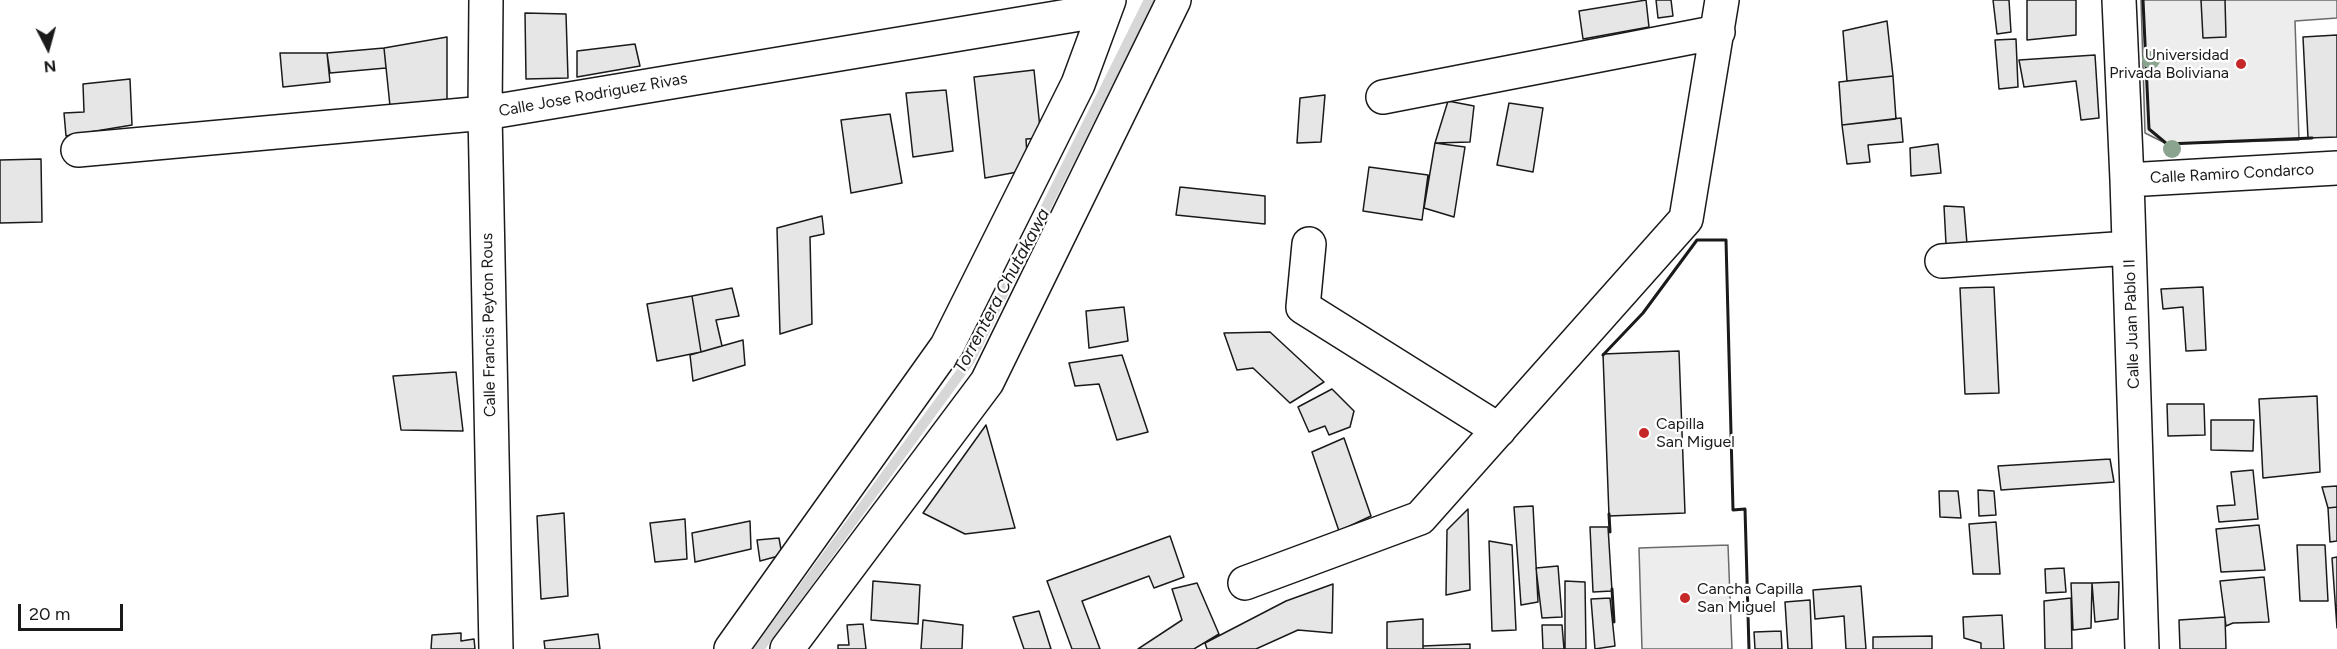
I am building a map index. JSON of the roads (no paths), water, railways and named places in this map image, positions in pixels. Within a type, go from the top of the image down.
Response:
[{"type":"street","name":"Calle Francis Peyton Rous","points":[[486,0],[485,113],[496,649]]},
{"type":"street","points":[[788,649],[987,382],[1174,0]]},
{"type":"street","points":[[1245,584],[1420,518],[1686,219],[1722,0]]},
{"type":"street","name":"Calle Juan Pablo II","points":[[2119,0],[2142,649]]},
{"type":"street","name":"Calle Jose Rodriguez Rivas","points":[[78,150],[485,113],[1106,5]]},
{"type":"street","points":[[731,649],[947,346],[1078,84],[1106,5]]},
{"type":"street","points":[[1383,97],[1718,32]]},
{"type":"street","name":"Calle Ramiro Condarco","points":[[2127,180],[2337,168]]},
{"type":"street","points":[[1309,244],[1303,307],[1499,430]]},
{"type":"street","points":[[1941,261],[2129,248]]},
{"type":"waterway","name":"Torrentera Chutakawa","points":[[759,649],[970,360],[1149,0]]},
{"type":"place","name":"Universidad Privada Boliviana","points":[[2241,64]]},
{"type":"place","name":"Capilla San Miguel","points":[[1644,433]]},
{"type":"place","name":"Cancha Capilla San Miguel","points":[[1685,598]]}]
